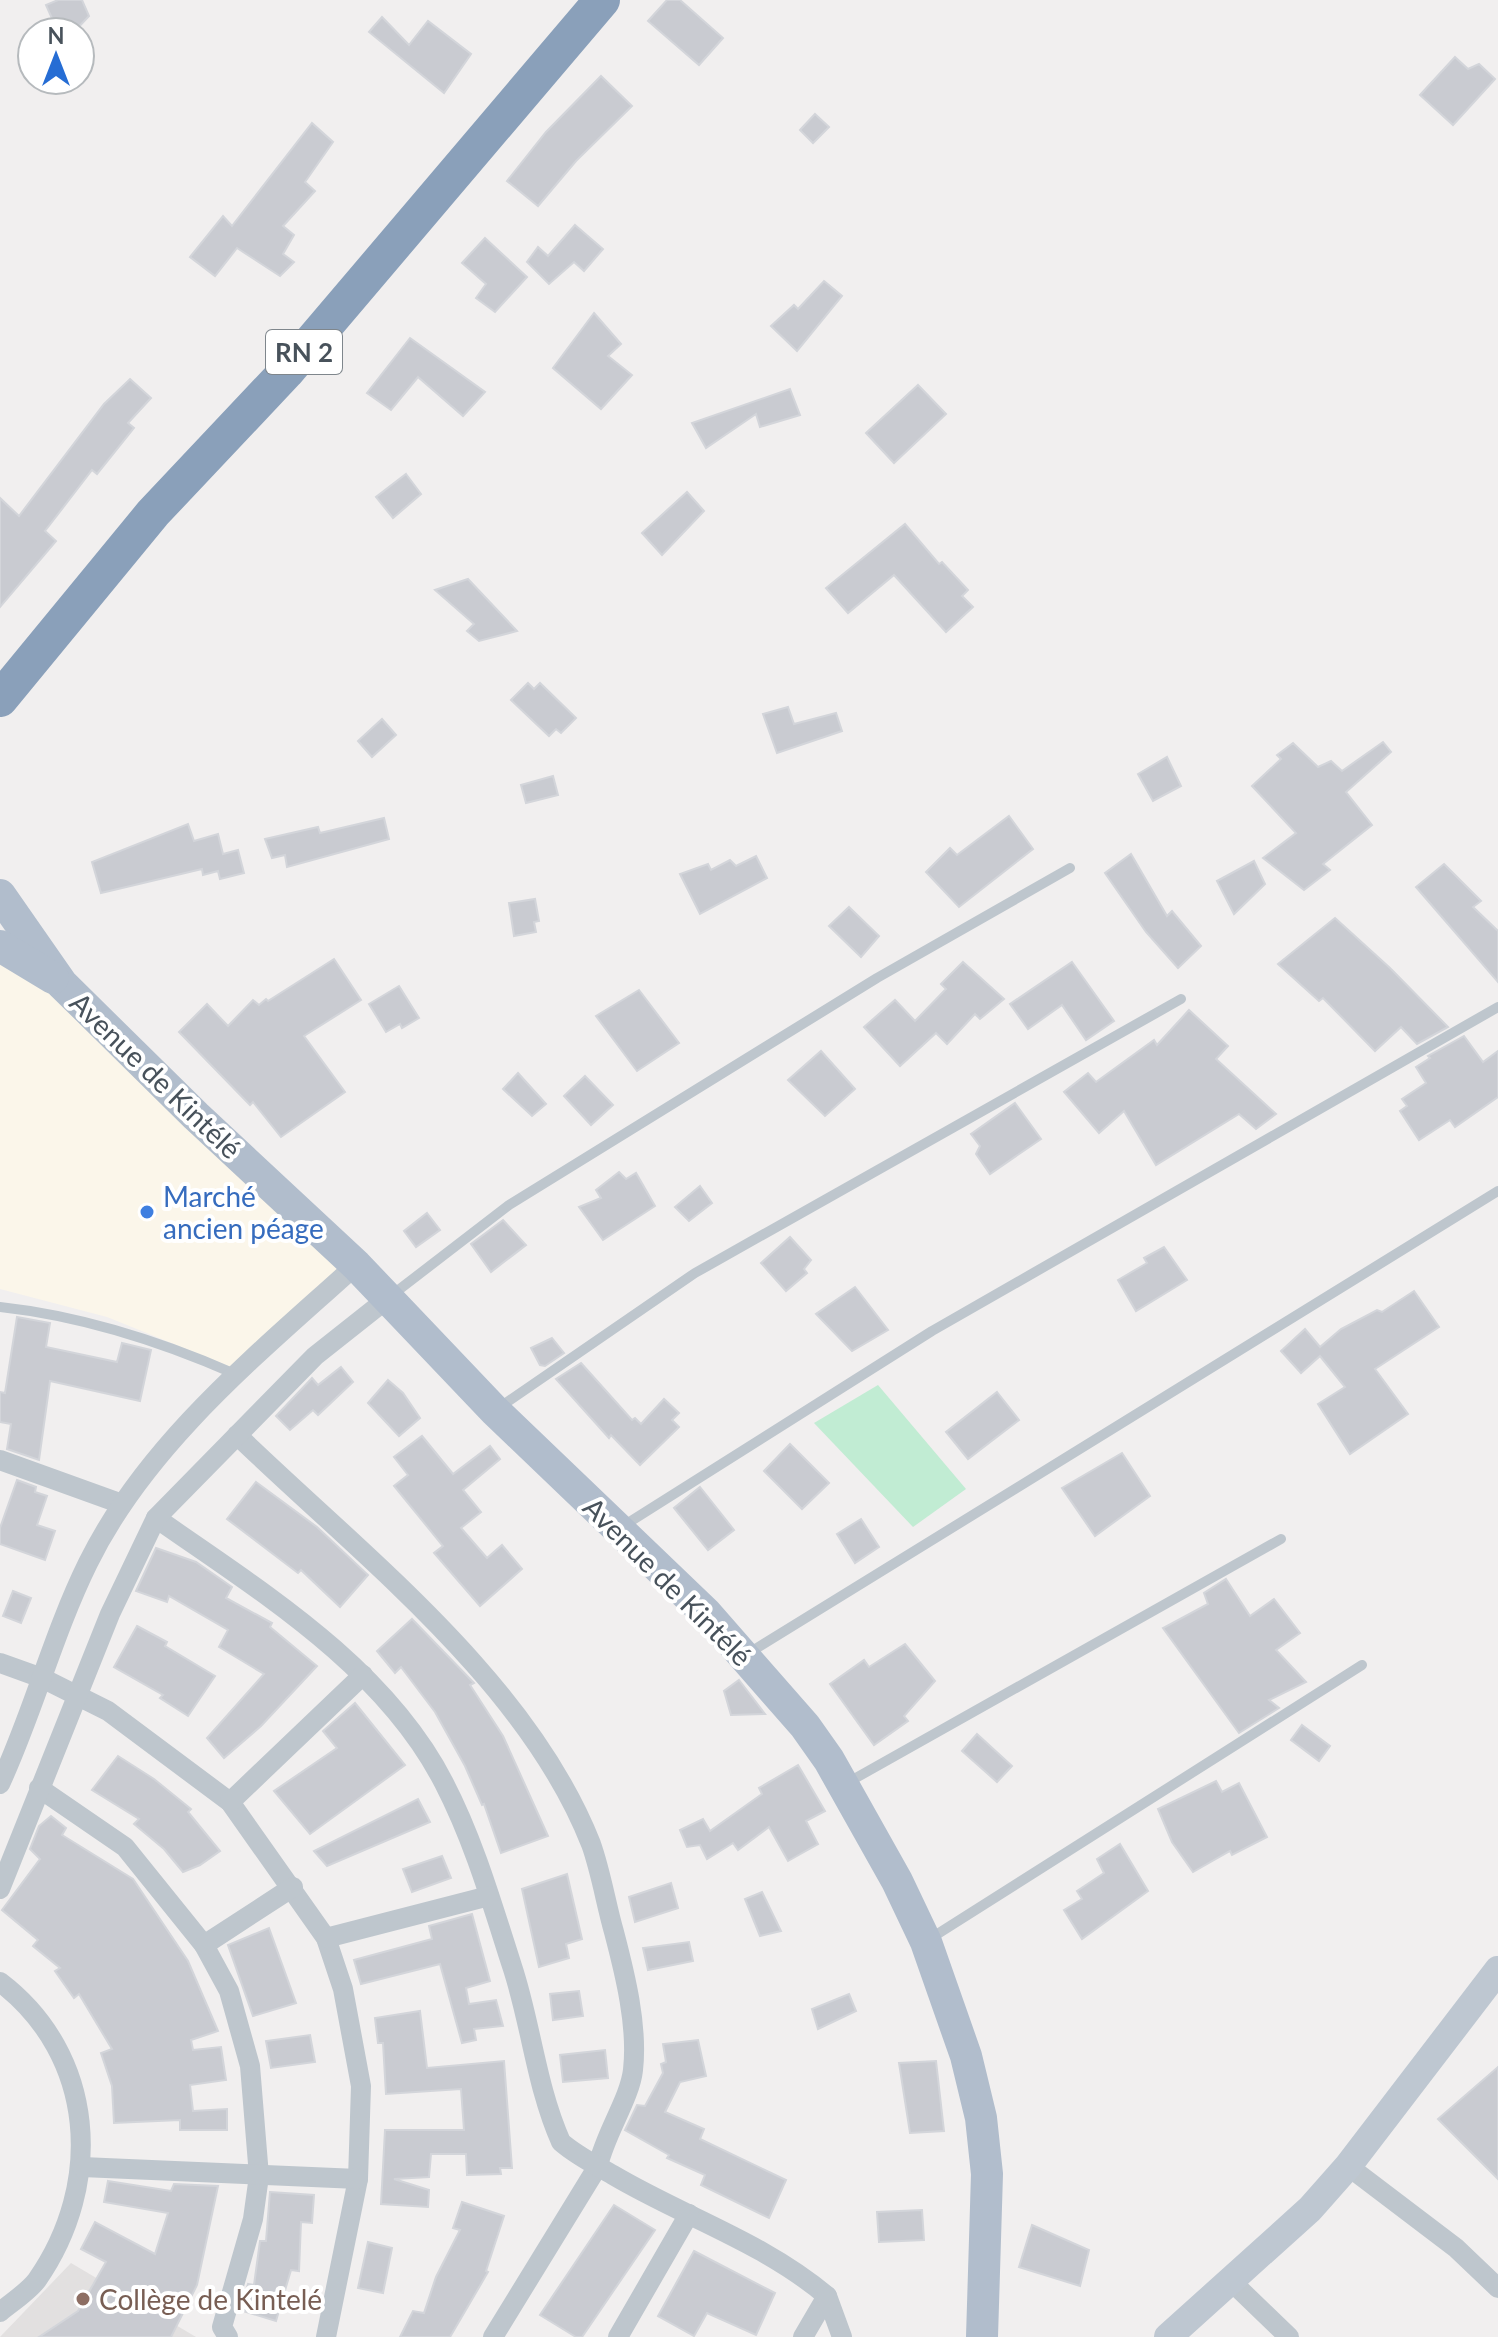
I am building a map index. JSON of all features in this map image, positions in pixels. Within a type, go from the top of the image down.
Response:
[{"type":"highway","name":"RN 2","points":[[0,699],[153,513],[286,372],[602,0]]},
{"type":"main road","name":"Avenue de Kintélé","points":[[0,895],[62,984],[196,1116],[356,1265],[495,1411],[706,1613],[805,1726],[843,1785],[897,1881],[926,1942],[966,2056],[981,2118],[987,2174],[982,2337]]},
{"type":"main road","name":"Avenue de Kintélé","points":[[0,946],[62,984]]},
{"type":"street","points":[[2,1776],[88,1563],[122,1504],[155,1462],[237,1375],[356,1265]]},
{"type":"street","points":[[0,1889],[127,1575],[156,1518],[315,1356],[387,1299]]},
{"type":"street","points":[[237,1435],[406,1590],[465,1655],[544,1757],[591,1845],[618,1950],[634,2041],[633,2072],[605,2138],[598,2166],[493,2337]]},
{"type":"street","points":[[0,1460],[122,1504]]},
{"type":"street","points":[[156,1518],[272,1601],[363,1675],[419,1743],[444,1782],[489,1896],[515,1974],[553,2125],[561,2142],[577,2156],[653,2199],[781,2260],[827,2296],[842,2337]]},
{"type":"street","points":[[0,1663],[77,1695],[155,1743],[230,1802],[293,1887],[326,1938],[343,1989],[361,2086],[358,2179],[326,2337]]},
{"type":"street","points":[[230,1802],[363,1675]]},
{"type":"street","points":[[39,1788],[125,1847],[204,1945],[229,1991],[250,2066],[259,2176],[253,2219],[222,2327],[228,2337]]},
{"type":"street","points":[[204,1945],[293,1887]]},
{"type":"street","points":[[326,1938],[489,1896]]},
{"type":"street","points":[[1168,2337],[1310,2209],[1348,2166],[1498,1970]]},
{"type":"street","points":[[0,1982],[21,1999],[58,2048],[78,2106],[82,2167],[67,2228],[35,2282],[0,2312]]},
{"type":"street","points":[[1348,2166],[1456,2248],[1498,2288]]},
{"type":"street","points":[[82,2167],[358,2179]]},
{"type":"street","points":[[618,2337],[689,2214]]},
{"type":"street","points":[[1232,2282],[1289,2337]]},
{"type":"street","points":[[803,2337],[827,2296]]},
{"type":"lane","points":[[387,1299],[509,1205],[877,978],[1070,868]]},
{"type":"lane","points":[[495,1411],[695,1273],[1181,999]]},
{"type":"lane","points":[[619,1529],[932,1331],[1498,1007]]},
{"type":"lane","points":[[744,1656],[1498,1191]]},
{"type":"lane","points":[[0,1307],[92,1323],[187,1353],[237,1375]]},
{"type":"lane","points":[[843,1785],[1281,1539]]},
{"type":"lane","points":[[926,1942],[1362,1665]]},
{"type":"shaded area","name":"Marché ancien péage","points":[[0,953],[51,986],[348,1264],[236,1369],[107,1317],[0,1289]]},
{"type":"shaded area","name":"Collège de Kintelé","points":[[71,2263],[196,2337],[0,2337]]},
{"type":"green space","points":[[878,1385],[966,1489],[913,1527],[814,1423]]},
{"type":"building","points":[[58,0],[82,0],[89,16],[51,16],[46,5]]},
{"type":"building","points":[[667,0],[680,0],[723,38],[699,65],[648,21]]},
{"type":"building","points":[[382,17],[409,45],[428,21],[471,54],[444,93],[369,32]]},
{"type":"building","points":[[1455,57],[1468,69],[1479,64],[1495,79],[1453,125],[1420,95]]},
{"type":"building","points":[[601,76],[632,106],[576,161],[538,206],[507,181],[546,132]]},
{"type":"building","points":[[815,114],[829,127],[813,143],[800,130]]},
{"type":"building","points":[[312,123],[333,142],[305,182],[315,191],[283,226],[294,235],[283,254],[294,262],[280,276],[237,248],[215,276],[190,257],[223,216],[232,226]]},
{"type":"building","points":[[575,225],[603,249],[584,271],[574,262],[549,284],[527,262],[538,247],[548,256]]},
{"type":"building","points":[[485,238],[527,277],[495,312],[476,298],[486,284],[462,263]]},
{"type":"building","points":[[824,281],[842,296],[797,351],[771,326],[794,305],[798,309]]},
{"type":"building","points":[[594,313],[621,344],[608,356],[632,375],[601,409],[553,368]]},
{"type":"building","points":[[410,338],[485,392],[463,416],[418,377],[391,410],[367,393]]},
{"type":"building","points":[[130,379],[151,398],[128,423],[134,428],[97,474],[92,470],[45,531],[56,541],[0,607],[0,498],[19,516],[104,404]]},
{"type":"building","points":[[918,385],[946,414],[894,463],[866,433]]},
{"type":"building","points":[[790,389],[800,415],[760,427],[756,414],[706,448],[692,423]]},
{"type":"building","points":[[406,474],[421,494],[393,518],[376,497]]},
{"type":"building","points":[[687,492],[704,511],[662,555],[642,533]]},
{"type":"building","points":[[905,524],[939,564],[942,562],[968,590],[962,596],[973,607],[946,632],[894,575],[848,613],[826,588]]},
{"type":"building","points":[[468,579],[517,631],[479,641],[467,631],[474,624],[435,590]]},
{"type":"building","points":[[528,683],[534,689],[540,683],[576,718],[561,733],[556,729],[549,736],[511,700]]},
{"type":"building","points":[[788,707],[794,724],[836,713],[842,731],[777,753],[763,714]]},
{"type":"building","points":[[382,719],[396,735],[372,757],[358,741]]},
{"type":"building","points":[[1383,742],[1391,752],[1346,792],[1372,825],[1323,864],[1330,870],[1304,890],[1263,858],[1296,833],[1252,786],[1281,759],[1277,755],[1293,743],[1318,767],[1331,761],[1342,771]]},
{"type":"building","points":[[1167,757],[1181,786],[1153,801],[1138,774]]},
{"type":"building","points":[[553,776],[558,795],[526,803],[521,785]]},
{"type":"building","points":[[1009,816],[1033,849],[959,907],[926,872],[950,848],[957,855]]},
{"type":"building","points":[[384,818],[389,839],[287,867],[285,855],[272,858],[265,839],[318,827],[320,833]]},
{"type":"building","points":[[188,824],[194,841],[218,834],[223,854],[238,850],[244,873],[220,879],[218,871],[203,875],[202,869],[101,893],[92,862]]},
{"type":"building","points":[[1131,854],[1167,916],[1172,911],[1201,946],[1178,968],[1146,932],[1105,873]]},
{"type":"building","points":[[756,856],[767,878],[700,914],[680,874],[708,864],[711,870],[730,860],[736,866]]},
{"type":"building","points":[[1254,861],[1265,884],[1234,914],[1217,881]]},
{"type":"building","points":[[1444,864],[1481,901],[1473,907],[1498,931],[1498,982],[1416,887]]},
{"type":"building","points":[[535,899],[539,921],[534,922],[536,932],[514,936],[509,903]]},
{"type":"building","points":[[849,907],[879,936],[861,957],[829,926]]},
{"type":"building","points":[[1335,918],[1448,1027],[1417,1044],[1401,1027],[1375,1051],[1323,998],[1319,1001],[1278,964]]},
{"type":"building","points":[[334,959],[361,1000],[304,1036],[345,1092],[281,1137],[253,1102],[250,1105],[179,1032],[207,1004],[228,1026],[253,1000],[259,1005],[266,999],[268,1001]]},
{"type":"building","points":[[963,962],[1004,999],[980,1019],[975,1014],[947,1044],[936,1033],[900,1066],[864,1027],[895,1000],[915,1021],[946,989],[941,984]]},
{"type":"building","points":[[1072,962],[1114,1021],[1086,1040],[1062,1005],[1028,1029],[1010,1004]]},
{"type":"building","points":[[399,986],[419,1018],[402,1028],[400,1024],[386,1032],[369,1004]]},
{"type":"building","points":[[639,990],[679,1043],[637,1071],[596,1016]]},
{"type":"building","points":[[1189,1010],[1228,1046],[1216,1059],[1276,1114],[1256,1129],[1239,1114],[1156,1165],[1124,1111],[1099,1133],[1064,1092],[1088,1073],[1096,1082],[1154,1040],[1157,1045]]},
{"type":"building","points":[[1464,1036],[1483,1062],[1498,1051],[1498,1097],[1455,1127],[1450,1120],[1419,1140],[1400,1111],[1407,1106],[1402,1099],[1426,1083],[1416,1067],[1430,1058],[1428,1056]]},
{"type":"building","points":[[821,1051],[855,1089],[825,1116],[788,1080]]},
{"type":"building","points":[[518,1073],[546,1104],[532,1116],[503,1089]]},
{"type":"building","points":[[585,1076],[613,1105],[591,1125],[564,1096]]},
{"type":"building","points":[[1015,1103],[1041,1139],[990,1174],[976,1154],[980,1146],[971,1134]]},
{"type":"building","points":[[619,1172],[626,1179],[636,1173],[655,1206],[603,1240],[579,1207],[601,1198],[596,1190]]},
{"type":"building","points":[[700,1186],[712,1203],[689,1221],[675,1207]]},
{"type":"building","points":[[427,1213],[440,1230],[416,1247],[404,1231]]},
{"type":"building","points":[[503,1220],[526,1245],[491,1272],[471,1244]]},
{"type":"building","points":[[790,1237],[811,1260],[804,1269],[807,1273],[786,1291],[761,1263]]},
{"type":"building","points":[[1164,1247],[1187,1280],[1136,1311],[1118,1280],[1147,1263],[1144,1258]]},
{"type":"building","points":[[855,1287],[888,1330],[852,1351],[816,1314]]},
{"type":"building","points":[[1414,1291],[1439,1327],[1375,1369],[1408,1414],[1350,1454],[1318,1404],[1345,1387],[1320,1356],[1301,1373],[1281,1351],[1305,1329],[1320,1347],[1341,1329],[1377,1310],[1382,1312]]},
{"type":"building","points":[[17,1317],[50,1323],[46,1347],[117,1362],[122,1343],[151,1350],[140,1401],[50,1381],[39,1460],[7,1449],[11,1424],[0,1422],[0,1392],[5,1393]]},
{"type":"building","points":[[552,1338],[564,1353],[545,1366],[540,1365],[531,1348]]},
{"type":"building","points":[[581,1363],[632,1420],[635,1418],[641,1424],[664,1399],[679,1413],[672,1420],[679,1427],[640,1465],[611,1435],[609,1438],[556,1379]]},
{"type":"building","points":[[341,1367],[353,1382],[318,1415],[313,1410],[290,1430],[276,1416],[312,1378],[318,1385]]},
{"type":"building","points":[[388,1380],[403,1393],[420,1418],[399,1436],[368,1403]]},
{"type":"building","points":[[997,1392],[1019,1420],[968,1459],[946,1432]]},
{"type":"building","points":[[422,1436],[453,1474],[490,1446],[500,1459],[463,1490],[481,1512],[461,1528],[487,1558],[502,1545],[522,1569],[480,1606],[434,1553],[443,1546],[394,1486],[408,1475],[394,1457]]},
{"type":"building","points":[[790,1444],[829,1483],[802,1509],[764,1471]]},
{"type":"building","points":[[1122,1453],[1150,1496],[1095,1536],[1062,1488]]},
{"type":"building","points":[[17,1480],[36,1487],[35,1492],[47,1496],[37,1525],[55,1531],[45,1560],[0,1544],[0,1528]]},
{"type":"building","points":[[256,1482],[317,1527],[368,1575],[340,1607],[301,1570],[298,1573],[227,1519]]},
{"type":"building","points":[[700,1487],[734,1530],[708,1550],[674,1508]]},
{"type":"building","points":[[861,1519],[879,1547],[855,1563],[837,1534]]},
{"type":"building","points":[[156,1548],[196,1562],[232,1587],[226,1598],[272,1623],[270,1627],[317,1666],[261,1726],[224,1758],[207,1738],[264,1674],[219,1647],[228,1630],[169,1596],[167,1602],[136,1591]]},
{"type":"building","points":[[1226,1579],[1250,1616],[1274,1599],[1300,1633],[1276,1650],[1306,1682],[1269,1700],[1279,1708],[1239,1733],[1163,1628],[1208,1604],[1204,1593]]},
{"type":"building","points":[[13,1591],[31,1598],[21,1623],[3,1616]]},
{"type":"building","points":[[412,1619],[474,1683],[470,1685],[503,1736],[548,1836],[501,1853],[484,1804],[435,1712],[401,1667],[395,1673],[377,1651]]},
{"type":"building","points":[[137,1626],[167,1642],[165,1646],[215,1676],[188,1716],[160,1698],[163,1695],[114,1667]]},
{"type":"building","points":[[905,1644],[935,1681],[904,1716],[908,1721],[874,1745],[830,1684],[864,1660],[869,1667]]},
{"type":"building","points":[[739,1680],[765,1714],[731,1715],[724,1691]]},
{"type":"building","points":[[355,1703],[405,1765],[310,1834],[274,1791],[337,1748],[323,1731]]},
{"type":"building","points":[[1302,1725],[1330,1746],[1319,1761],[1291,1740]]},
{"type":"building","points":[[977,1734],[1012,1766],[997,1782],[962,1751]]},
{"type":"building","points":[[118,1756],[154,1779],[191,1809],[188,1812],[220,1851],[183,1872],[164,1849],[134,1824],[139,1819],[92,1790]]},
{"type":"building","points":[[798,1765],[825,1811],[806,1821],[818,1844],[788,1861],[769,1827],[738,1850],[733,1843],[707,1859],[700,1845],[687,1847],[680,1830],[703,1819],[710,1831],[762,1794],[759,1788]]},
{"type":"building","points":[[1216,1781],[1222,1792],[1239,1783],[1267,1837],[1232,1855],[1230,1851],[1193,1872],[1172,1842],[1158,1809]]},
{"type":"building","points":[[418,1799],[430,1822],[327,1866],[314,1851]]},
{"type":"building","points":[[51,1816],[66,1828],[62,1835],[133,1879],[188,1961],[218,2031],[191,2040],[193,2050],[221,2047],[226,2080],[190,2085],[193,2111],[227,2109],[227,2130],[180,2130],[180,2120],[114,2123],[112,2086],[101,2053],[112,2049],[79,1994],[74,1998],[55,1971],[60,1968],[33,1946],[38,1940],[2,1910],[40,1859],[30,1849],[39,1826]]},
{"type":"building","points":[[1120,1844],[1148,1891],[1082,1939],[1064,1910],[1082,1899],[1077,1891],[1104,1873],[1097,1859]]},
{"type":"building","points":[[442,1856],[451,1878],[412,1892],[403,1869]]},
{"type":"building","points":[[567,1874],[582,1939],[566,1944],[569,1958],[539,1967],[522,1889]]},
{"type":"building","points":[[671,1883],[678,1908],[635,1922],[629,1897]]},
{"type":"building","points":[[762,1892],[781,1931],[760,1936],[745,1899]]},
{"type":"building","points":[[472,1914],[490,1981],[466,1988],[469,2004],[496,2000],[503,2026],[474,2029],[476,2040],[462,2043],[440,1964],[361,1984],[354,1960],[432,1939],[429,1926]]},
{"type":"building","points":[[269,1928],[296,2003],[253,2016],[228,1945]]},
{"type":"building","points":[[689,1942],[693,1961],[648,1970],[643,1948]]},
{"type":"building","points":[[579,1991],[583,2016],[553,2020],[550,1994]]},
{"type":"building","points":[[849,1994],[856,2011],[818,2029],[812,2009]]},
{"type":"building","points":[[420,2011],[427,2068],[504,2061],[512,2168],[500,2168],[501,2174],[467,2175],[466,2154],[431,2154],[429,2177],[394,2179],[429,2190],[428,2207],[381,2204],[385,2130],[464,2130],[461,2089],[386,2094],[383,2043],[378,2043],[375,2018]]},
{"type":"building","points":[[310,2035],[315,2062],[271,2068],[266,2041]]},
{"type":"building","points":[[698,2040],[706,2076],[680,2082],[665,2112],[704,2129],[700,2139],[786,2180],[769,2218],[701,2185],[705,2175],[667,2158],[669,2155],[625,2130],[637,2105],[645,2106],[663,2073],[661,2064],[666,2062],[663,2044]]},
{"type":"building","points":[[605,2050],[608,2078],[563,2082],[560,2055]]},
{"type":"building","points":[[936,2061],[944,2131],[910,2133],[899,2063]]},
{"type":"building","points":[[1498,2067],[1498,2179],[1438,2119]]},
{"type":"building","points":[[108,2181],[171,2191],[174,2184],[218,2186],[197,2285],[171,2337],[39,2337],[78,2311],[106,2262],[81,2249],[95,2222],[155,2254],[168,2213],[104,2202]]},
{"type":"building","points":[[270,2192],[314,2195],[312,2223],[301,2222],[299,2271],[291,2270],[276,2321],[240,2310],[248,2284],[254,2285],[260,2241],[266,2241]]},
{"type":"building","points":[[462,2202],[504,2216],[488,2272],[450,2337],[400,2337],[413,2311],[424,2313],[436,2277],[460,2230],[453,2228]]},
{"type":"building","points":[[614,2205],[655,2230],[582,2337],[576,2337],[540,2315]]},
{"type":"building","points":[[922,2210],[924,2240],[879,2242],[877,2212]]},
{"type":"building","points":[[1032,2225],[1089,2250],[1080,2286],[1019,2267]]},
{"type":"building","points":[[368,2242],[392,2248],[383,2293],[358,2288]]},
{"type":"building","points":[[694,2251],[775,2293],[756,2335],[707,2313],[694,2336],[658,2316]]},
{"type":"place","name":"Marché ancien péage","points":[[147,1212]]},
{"type":"place","name":"Collège de Kintelé","points":[[83,2299]]}]
